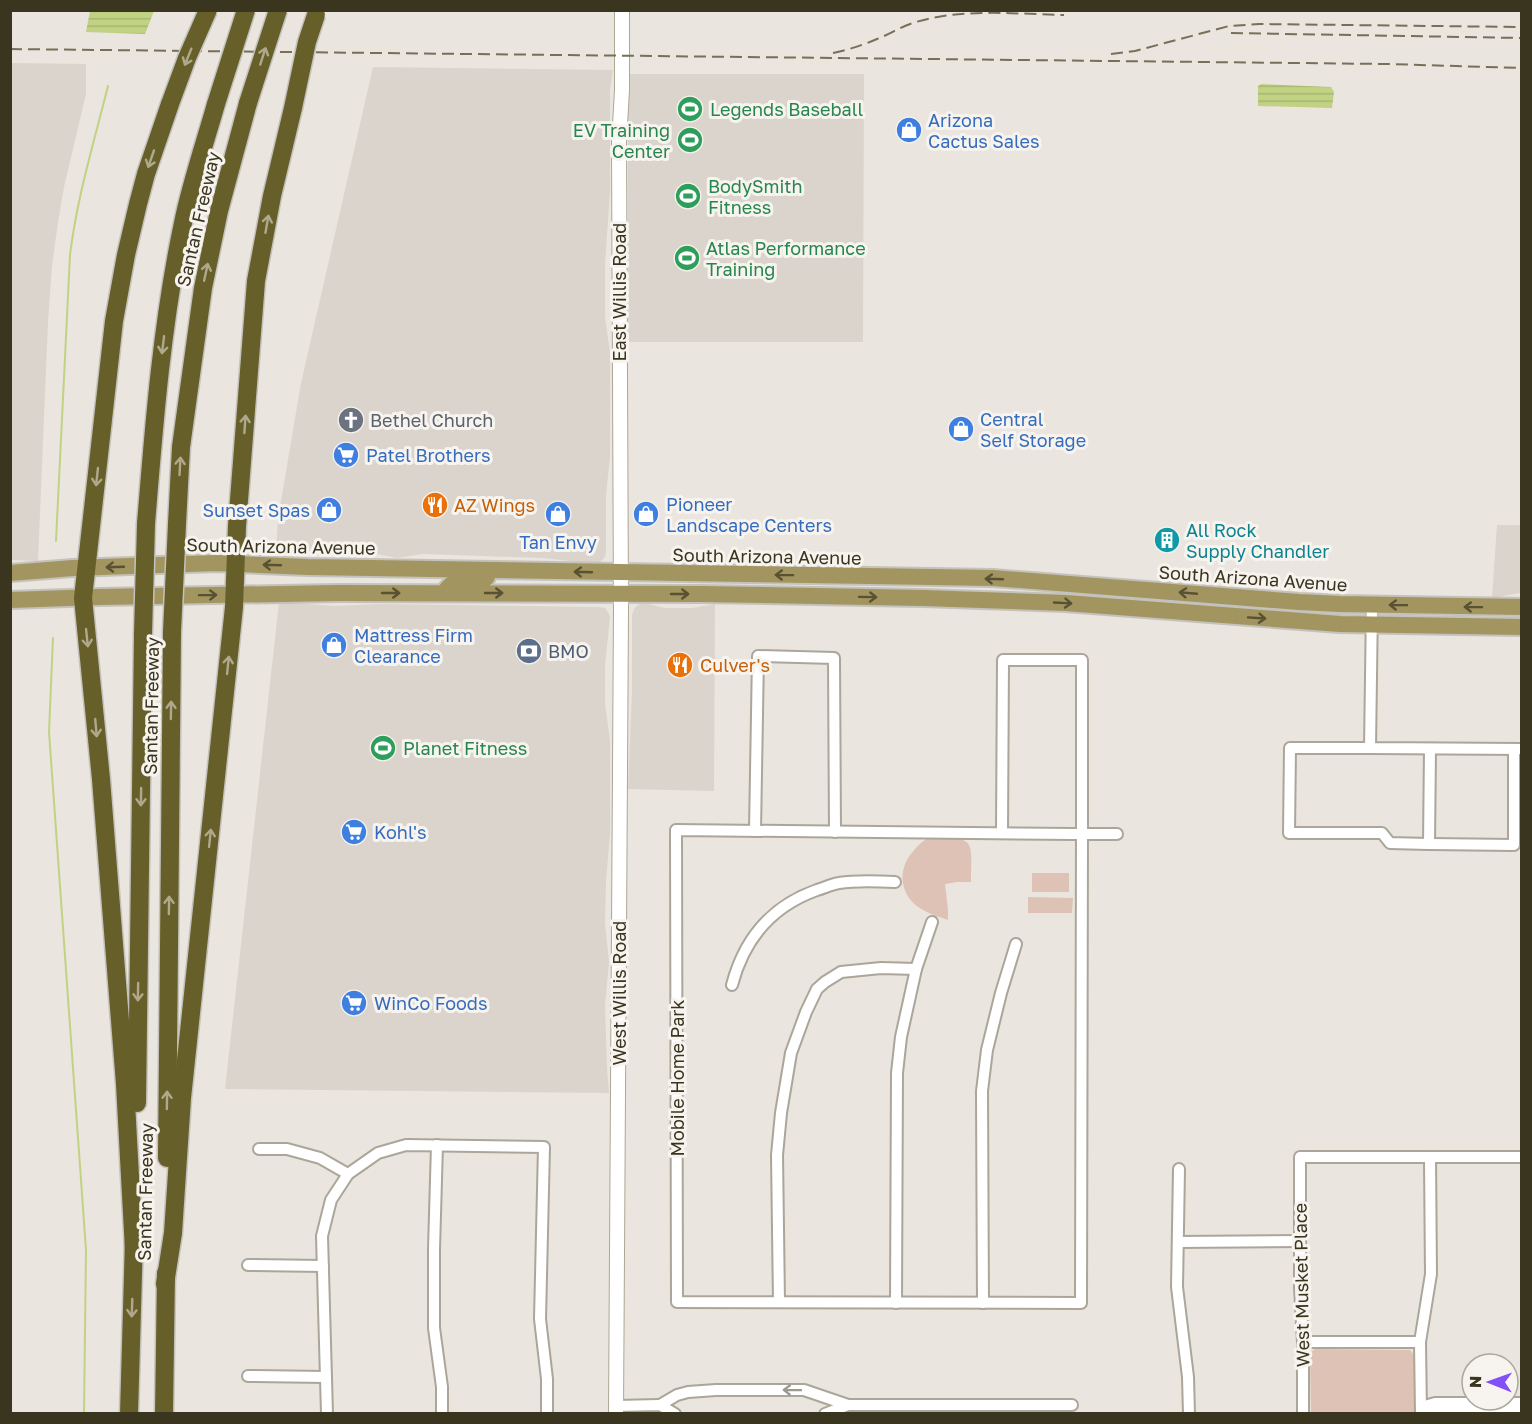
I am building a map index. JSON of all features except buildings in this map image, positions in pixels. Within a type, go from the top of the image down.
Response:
[{"type":"highway","points":[[134,1250],[124,1072],[101,779],[82,598],[114,321],[126,255],[146,174],[187,58],[208,10]]},
{"type":"highway","name":"Santan Freeway","points":[[129,1413],[134,1250],[142,634],[146,524],[155,417],[170,297],[183,222],[216,104],[246,10]]},
{"type":"highway","name":"Santan Freeway","points":[[164,1413],[172,632],[181,447],[203,288],[222,201],[278,10]]},
{"type":"highway","points":[[165,1284],[173,1233],[182,1098],[234,595],[237,526],[256,281],[272,195],[316,13]]},
{"type":"main road","name":"South Arizona Avenue","points":[[10,573],[86,567],[216,563],[621,573],[993,578],[1299,602],[1521,607]]},
{"type":"main road","points":[[444,593],[456,581],[484,580],[496,569]]},
{"type":"main road","points":[[10,600],[444,593],[923,597],[1066,603],[1340,624],[1521,627]]},
{"type":"street","name":"East Willis Road","points":[[621,573],[619,142],[622,90],[622,10]]},
{"type":"street","name":"West Willis Road","points":[[616,1410],[621,573]]},
{"type":"street","points":[[1370,748],[1372,605]]},
{"type":"street","points":[[755,831],[758,656],[834,658],[835,832]]},
{"type":"street","name":"Mobile Home Park","points":[[1002,833],[1003,660],[1082,660],[1082,834],[1080,1303],[677,1302],[676,830],[835,832],[1082,834],[1117,834]]},
{"type":"street","points":[[1290,748],[1370,748],[1518,749],[1518,845],[1390,843],[1382,833],[1289,833],[1290,748]]},
{"type":"street","points":[[1429,844],[1430,749]]},
{"type":"street","points":[[732,985],[737,965],[750,944],[765,922],[784,906],[807,894],[839,883],[895,882]]},
{"type":"street","points":[[897,1303],[897,1072],[901,1037],[916,969],[932,922]]},
{"type":"street","points":[[982,1303],[982,1091],[987,1050],[1016,944]]},
{"type":"street","points":[[779,1302],[777,1155],[791,1053],[806,1012],[818,989],[841,972],[880,968],[916,969]]},
{"type":"street","points":[[327,1413],[322,1236],[331,1200],[348,1174],[378,1153],[406,1145],[436,1145],[544,1147],[540,1319],[547,1379],[546,1413]]},
{"type":"street","points":[[436,1145],[434,1328],[442,1387],[442,1413]]},
{"type":"street","points":[[260,1149],[287,1149],[320,1158],[348,1174]]},
{"type":"street","name":"West Musket Place","points":[[1303,1413],[1299,1241],[1300,1157],[1430,1158]]},
{"type":"street","points":[[1421,1410],[1420,1342],[1431,1274],[1430,1158],[1521,1157]]},
{"type":"street","points":[[1179,1169],[1177,1287],[1188,1377],[1189,1413]]},
{"type":"street","points":[[1179,1242],[1299,1241]]},
{"type":"street","points":[[248,1265],[323,1266]]},
{"type":"street","points":[[1303,1342],[1420,1342]]},
{"type":"street","points":[[248,1376],[326,1377]]},
{"type":"street","points":[[616,1410],[660,1406],[677,1395],[688,1392],[727,1390],[804,1390],[848,1405],[1072,1406]]},
{"type":"street","points":[[1421,1410],[1435,1403],[1521,1403]]},
{"type":"street","points":[[825,1413],[848,1405]]},
{"type":"street","points":[[660,1406],[675,1413]]},
{"type":"street","points":[[1421,1410],[1521,1411]]},
{"type":"shaded area","points":[[90,10],[154,11],[145,34],[86,32]]},
{"type":"shaded area","points":[[11,63],[86,64],[86,94],[64,187],[52,266],[38,561],[11,560]]},
{"type":"shaded area","points":[[373,67],[613,70],[610,89],[610,191],[605,264],[605,318],[610,352],[610,457],[606,495],[606,552],[605,557],[599,563],[543,558],[423,554],[397,558],[372,553],[276,550],[278,519],[301,383]]},
{"type":"shaded area","points":[[628,74],[864,74],[863,342],[628,342]]},
{"type":"shaded area","points":[[1261,84],[1331,87],[1334,92],[1332,108],[1258,106],[1258,86]]},
{"type":"shaded area","points":[[1497,525],[1521,525],[1521,593],[1492,598]]},
{"type":"shaded area","points":[[279,602],[336,606],[380,604],[598,607],[605,608],[608,612],[610,617],[605,665],[605,704],[610,741],[610,833],[605,923],[609,962],[605,1005],[609,1093],[225,1089]]},
{"type":"shaded area","points":[[644,603],[665,608],[692,608],[715,604],[714,791],[628,789],[632,615],[638,605]]},
{"type":"shaded area","points":[[929,838],[963,840],[970,848],[971,882],[945,884],[948,920],[917,906],[911,901],[904,888],[903,874],[907,860],[919,845]]},
{"type":"shaded area","points":[[1032,873],[1069,873],[1069,892],[1032,892]]},
{"type":"shaded area","points":[[1028,897],[1073,898],[1072,913],[1028,913]]},
{"type":"shaded area","points":[[1315,1349],[1410,1350],[1414,1355],[1414,1413],[1311,1413],[1310,1353]]},
{"type":"waterway","points":[[56,541],[70,255],[81,191],[108,86]]},
{"type":"waterway","points":[[53,638],[49,732],[86,1250],[84,1414]]},
{"type":"railway","points":[[833,53],[861,45],[911,24],[952,15],[971,13],[1064,15]]},
{"type":"railway","points":[[1111,54],[1135,51],[1229,26],[1259,24],[1522,27]]},
{"type":"railway","points":[[1231,33],[1522,38]]},
{"type":"railway","points":[[10,49],[1388,64],[1522,68]]},
{"type":"place","name":"Legends Baseball","points":[[690,109]]},
{"type":"place","name":"Arizona Cactus Sales","points":[[909,130]]},
{"type":"place","name":"EV Training Center","points":[[690,140]]},
{"type":"place","name":"BodySmith Fitness","points":[[688,196]]},
{"type":"place","name":"Atlas Performance Training","points":[[687,258]]},
{"type":"place","name":"Bethel Church","points":[[351,420]]},
{"type":"place","name":"Central Self Storage","points":[[961,429]]},
{"type":"place","name":"Patel Brothers","points":[[346,455]]},
{"type":"place","name":"AZ Wings","points":[[435,505]]},
{"type":"place","name":"Sunset Spas","points":[[329,510]]},
{"type":"place","name":"Tan Envy","points":[[558,514]]},
{"type":"place","name":"Pioneer Landscape Centers","points":[[646,514]]},
{"type":"place","name":"All Rock Supply Chandler","points":[[1167,540]]},
{"type":"place","name":"Mattress Firm Clearance","points":[[334,645]]},
{"type":"place","name":"BMO","points":[[529,651]]},
{"type":"place","name":"Culver's","points":[[680,665]]},
{"type":"place","name":"Planet Fitness","points":[[383,748]]},
{"type":"place","name":"Kohl's","points":[[354,832]]},
{"type":"place","name":"WinCo Foods","points":[[354,1003]]}]
